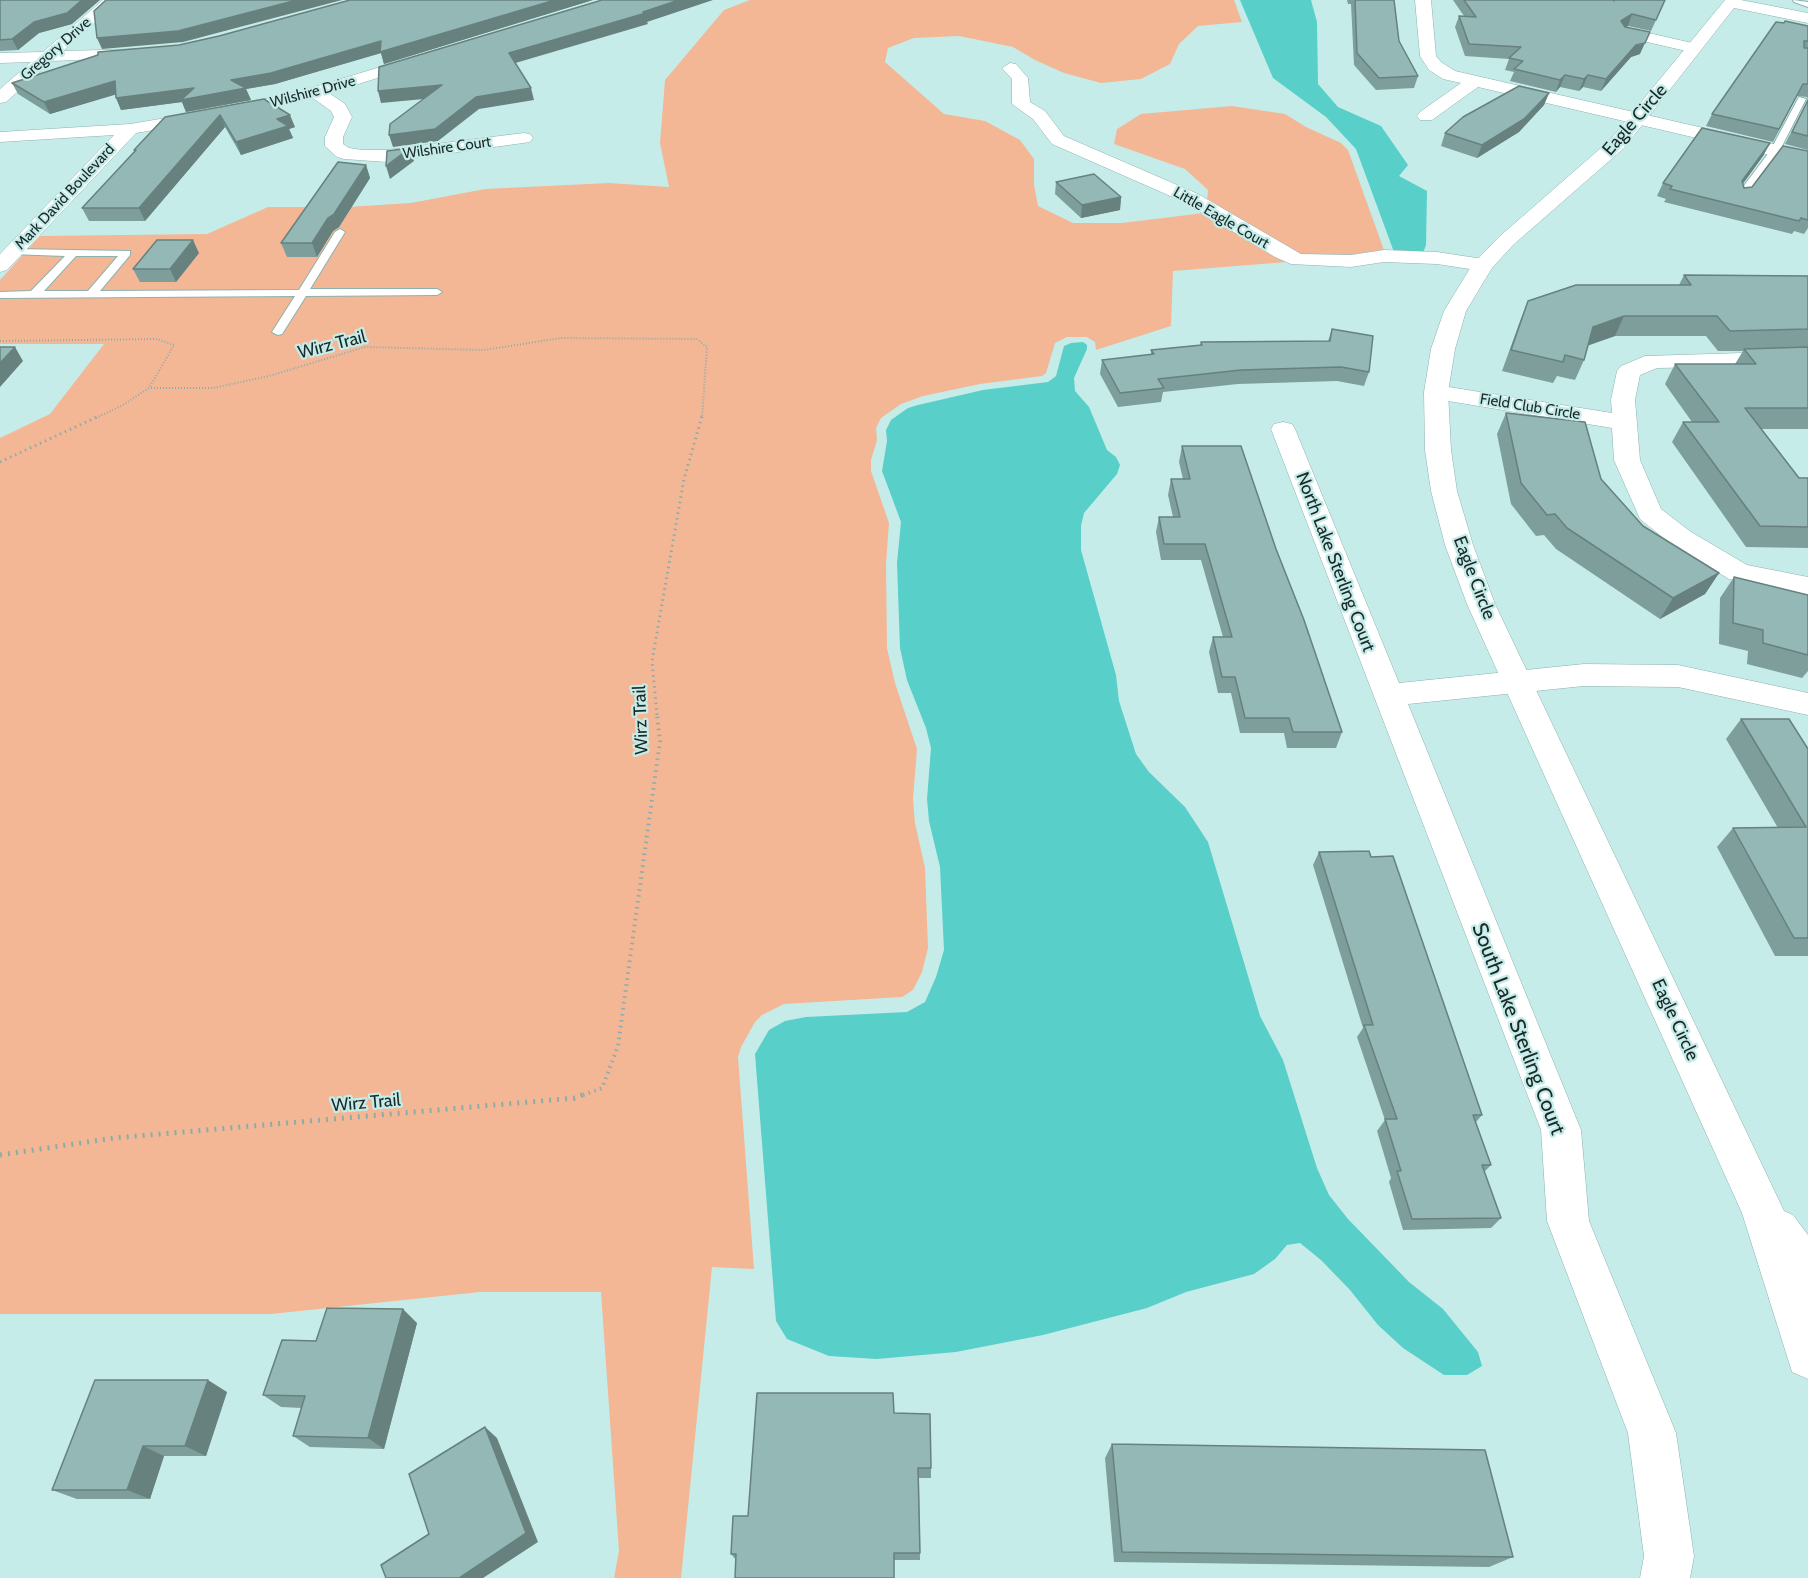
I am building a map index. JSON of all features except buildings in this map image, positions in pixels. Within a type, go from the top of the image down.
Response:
[{"type":"street","name":"Gregory Drive","points":[[0,98],[112,0]]},
{"type":"street","points":[[1423,0],[1428,56],[1435,66],[1449,75],[1774,152],[1808,158]]},
{"type":"street","points":[[1732,2],[1808,18]]},
{"type":"street","name":"Eagle Circle","points":[[1732,2],[1617,144],[1483,264],[1455,311],[1443,349],[1436,392],[1438,450],[1443,481],[1459,545],[1481,604],[1762,1210],[1808,1356]]},
{"type":"street","points":[[1626,33],[1695,48]]},
{"type":"street","points":[[0,58],[48,58],[156,52]]},
{"type":"street","name":"Wilshire Drive","points":[[0,137],[130,129],[232,112],[316,92],[439,55]]},
{"type":"street","name":"Little Eagle Court","points":[[1010,68],[1020,78],[1021,104],[1039,115],[1058,140],[1191,198],[1282,253],[1298,260],[1351,261],[1384,256],[1437,258],[1483,264]]},
{"type":"street","points":[[1426,116],[1474,82]]},
{"type":"street","name":"Wilshire Court","points":[[316,92],[339,108],[343,117],[334,137],[334,146],[344,153],[387,156],[524,138]]},
{"type":"street","name":"Mark David Boulevard","points":[[7,259],[130,129]]},
{"type":"street","points":[[1808,358],[1653,360],[1629,371],[1623,400],[1627,460],[1649,513],[1681,538],[1739,573],[1808,586]]},
{"type":"street","name":"Field Club Circle","points":[[1436,392],[1623,423]]},
{"type":"street","name":"North Lake Sterling Court","points":[[1283,429],[1387,695]]},
{"type":"street","points":[[1387,695],[1584,675],[1678,676],[1808,704]]},
{"type":"street","name":"South Lake Sterling Court","points":[[1387,695],[1561,1130],[1568,1221],[1652,1433],[1669,1556],[1665,1578]]},
{"type":"street","name":"Eagle Circle","points":[[1762,1210],[1808,1271]]},
{"type":"lane","points":[[1797,0],[1808,5]]},
{"type":"lane","points":[[1740,197],[1774,152],[1802,99]]},
{"type":"lane","points":[[278,332],[340,232]]},
{"type":"lane","points":[[7,259],[73,253],[126,253],[92,294]]},
{"type":"lane","points":[[35,294],[73,253]]},
{"type":"lane","points":[[0,295],[437,292]]},
{"type":"path","name":"Wirz Trail","points":[[0,1155],[114,1138],[575,1098],[602,1088],[618,1046],[660,741],[652,661],[684,479],[704,411],[707,347],[697,339],[561,338],[484,350],[365,347],[269,376],[213,388],[149,388]]},
{"type":"path","points":[[0,341],[157,339],[174,345],[149,388],[123,405],[0,462]]},
{"type":"shaded area","points":[[750,0],[1234,0],[1242,22],[1198,26],[1179,44],[1170,64],[1141,79],[1101,83],[1064,73],[1013,47],[959,36],[914,38],[888,48],[885,62],[944,114],[985,121],[1020,140],[1034,159],[1034,185],[1038,206],[1073,223],[1122,223],[1204,213],[1287,262],[1173,271],[1171,326],[1096,350],[1095,342],[1087,337],[1067,337],[1055,343],[1046,373],[1042,376],[980,384],[923,396],[901,404],[881,418],[876,428],[877,440],[871,460],[871,471],[889,523],[886,564],[887,648],[895,683],[917,749],[913,799],[915,823],[925,868],[928,948],[922,972],[913,990],[902,997],[784,1004],[762,1015],[755,1022],[741,1047],[738,1057],[754,1269],[712,1267],[681,1578],[614,1578],[619,1551],[601,1292],[480,1292],[271,1314],[0,1314],[0,438],[50,414],[104,344],[0,344],[0,280],[40,236],[207,234],[268,207],[348,207],[411,203],[485,189],[609,183],[669,187],[660,143],[665,80],[724,10]]},
{"type":"shaded area","points":[[1232,106],[1285,114],[1306,127],[1341,143],[1348,150],[1384,250],[1347,255],[1301,255],[1207,201],[1208,190],[1185,169],[1114,144],[1117,129],[1141,114]]},
{"type":"water","points":[[1240,0],[1311,0],[1317,22],[1318,84],[1338,107],[1381,126],[1408,165],[1399,176],[1427,191],[1426,245],[1421,258],[1394,252],[1356,149],[1326,117],[1273,78]]},
{"type":"water","points":[[1083,342],[1087,345],[1087,349],[1074,378],[1075,391],[1089,407],[1107,450],[1116,457],[1120,465],[1117,474],[1084,513],[1081,526],[1081,550],[1116,675],[1119,701],[1136,754],[1149,772],[1185,807],[1208,842],[1260,1016],[1283,1060],[1317,1168],[1329,1195],[1348,1219],[1409,1282],[1443,1309],[1478,1352],[1482,1366],[1467,1375],[1444,1375],[1403,1348],[1378,1325],[1350,1290],[1321,1260],[1300,1243],[1287,1245],[1275,1259],[1254,1274],[1186,1292],[1147,1308],[1043,1335],[956,1352],[877,1359],[829,1356],[787,1339],[776,1321],[755,1054],[769,1030],[785,1021],[806,1017],[907,1012],[925,1002],[944,950],[940,867],[929,821],[927,799],[931,748],[926,728],[907,680],[900,648],[897,563],[901,522],[882,471],[887,441],[886,430],[891,420],[908,408],[918,405],[983,390],[1048,382],[1056,376],[1064,346]]}]
